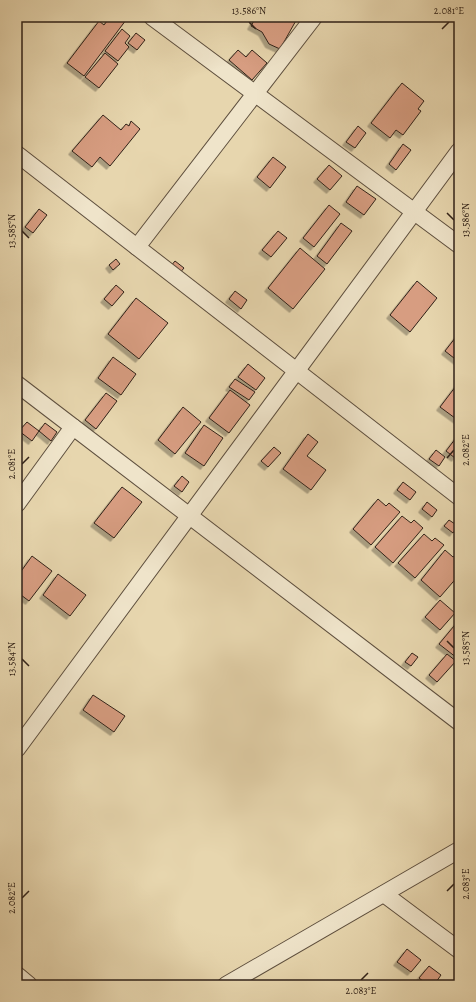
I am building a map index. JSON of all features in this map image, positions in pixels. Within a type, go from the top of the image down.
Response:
[{"type":"street","points":[[152,17],[459,245]]},
{"type":"street","points":[[138,247],[314,17]]},
{"type":"street","points":[[17,749],[459,151]]},
{"type":"street","points":[[17,154],[459,497]]},
{"type":"street","points":[[17,384],[459,722]]},
{"type":"street","points":[[17,504],[73,427]]},
{"type":"street","points":[[226,985],[459,850]]},
{"type":"street","points":[[384,894],[459,950]]},
{"type":"street","points":[[17,975],[28,985]]},
{"type":"building","points":[[110,17],[122,17],[126,20],[84,76],[67,63],[99,21],[104,25]]},
{"type":"building","points":[[256,17],[298,17],[280,49],[269,44],[262,32],[251,26]]},
{"type":"building","points":[[122,29],[130,36],[125,43],[129,47],[118,61],[105,51]]},
{"type":"building","points":[[136,33],[145,40],[137,50],[128,43]]},
{"type":"building","points":[[238,50],[246,57],[252,50],[267,63],[252,80],[229,60]]},
{"type":"building","points":[[105,53],[118,64],[99,88],[85,77]]},
{"type":"building","points":[[402,83],[424,101],[418,109],[421,111],[403,135],[396,130],[390,138],[371,123]]},
{"type":"building","points":[[103,115],[121,130],[126,124],[129,126],[131,121],[140,129],[110,166],[100,157],[92,167],[72,151]]},
{"type":"building","points":[[358,126],[366,133],[355,148],[346,142]]},
{"type":"building","points":[[403,144],[411,150],[396,170],[389,164]]},
{"type":"building","points":[[273,157],[286,167],[270,188],[257,177]]},
{"type":"building","points":[[329,165],[342,176],[330,190],[317,179]]},
{"type":"building","points":[[357,186],[376,199],[364,215],[346,202]]},
{"type":"building","points":[[329,205],[340,214],[314,247],[303,238]]},
{"type":"building","points":[[39,209],[47,215],[33,233],[25,227]]},
{"type":"building","points":[[341,223],[352,231],[327,264],[317,256]]},
{"type":"building","points":[[278,231],[287,238],[271,257],[262,250]]},
{"type":"building","points":[[300,248],[325,269],[293,309],[268,288]]},
{"type":"building","points":[[116,259],[120,264],[113,270],[109,265]]},
{"type":"building","points":[[175,261],[184,268],[179,274],[170,267]]},
{"type":"building","points":[[417,281],[437,298],[410,332],[390,315]]},
{"type":"building","points":[[116,285],[124,292],[112,306],[104,299]]},
{"type":"building","points":[[235,291],[247,300],[241,309],[229,299]]},
{"type":"building","points":[[136,298],[168,323],[139,359],[108,334]]},
{"type":"building","points":[[459,333],[459,362],[445,351]]},
{"type":"building","points":[[113,357],[136,374],[121,395],[98,378]]},
{"type":"building","points":[[248,364],[265,378],[256,390],[238,377]]},
{"type":"building","points":[[235,379],[255,392],[249,400],[229,387]]},
{"type":"building","points":[[459,382],[459,421],[440,407]]},
{"type":"building","points":[[230,390],[250,405],[229,433],[209,418]]},
{"type":"building","points":[[106,393],[117,401],[96,429],[85,420]]},
{"type":"building","points":[[183,407],[201,422],[175,454],[158,440]]},
{"type":"building","points":[[27,422],[39,431],[32,441],[19,431]]},
{"type":"building","points":[[45,423],[57,432],[51,441],[39,431]]},
{"type":"building","points":[[204,425],[223,438],[204,466],[185,453]]},
{"type":"building","points":[[308,434],[318,442],[307,456],[326,470],[311,490],[283,469]]},
{"type":"building","points":[[459,434],[459,453],[455,458],[446,451]]},
{"type":"building","points":[[274,447],[281,453],[268,467],[261,461]]},
{"type":"building","points":[[436,450],[445,457],[439,466],[429,459]]},
{"type":"building","points":[[182,476],[189,482],[182,492],[174,486]]},
{"type":"building","points":[[403,482],[416,492],[410,500],[397,490]]},
{"type":"building","points":[[122,487],[142,502],[114,538],[94,523]]},
{"type":"building","points":[[378,499],[386,506],[389,503],[400,512],[371,545],[353,529]]},
{"type":"building","points":[[427,502],[437,510],[432,517],[422,509]]},
{"type":"building","points":[[402,516],[411,523],[414,520],[423,528],[393,563],[375,547]]},
{"type":"building","points":[[449,520],[458,526],[453,533],[444,526]]},
{"type":"building","points":[[424,534],[432,541],[435,538],[444,545],[415,578],[398,563]]},
{"type":"building","points":[[445,550],[453,557],[459,553],[459,575],[440,597],[421,580]]},
{"type":"building","points":[[32,556],[52,571],[29,601],[17,592],[17,577]]},
{"type":"building","points":[[58,574],[86,595],[70,616],[43,595]]},
{"type":"building","points":[[440,600],[455,613],[440,630],[425,617]]},
{"type":"building","points":[[459,620],[459,657],[457,658],[439,644]]},
{"type":"building","points":[[412,653],[418,657],[411,666],[405,662]]},
{"type":"building","points":[[447,654],[456,661],[437,682],[429,675]]},
{"type":"building","points":[[93,695],[125,716],[114,732],[83,710]]},
{"type":"building","points":[[407,949],[421,960],[411,972],[397,962]]},
{"type":"building","points":[[429,966],[441,975],[434,985],[428,985],[419,978]]}]
